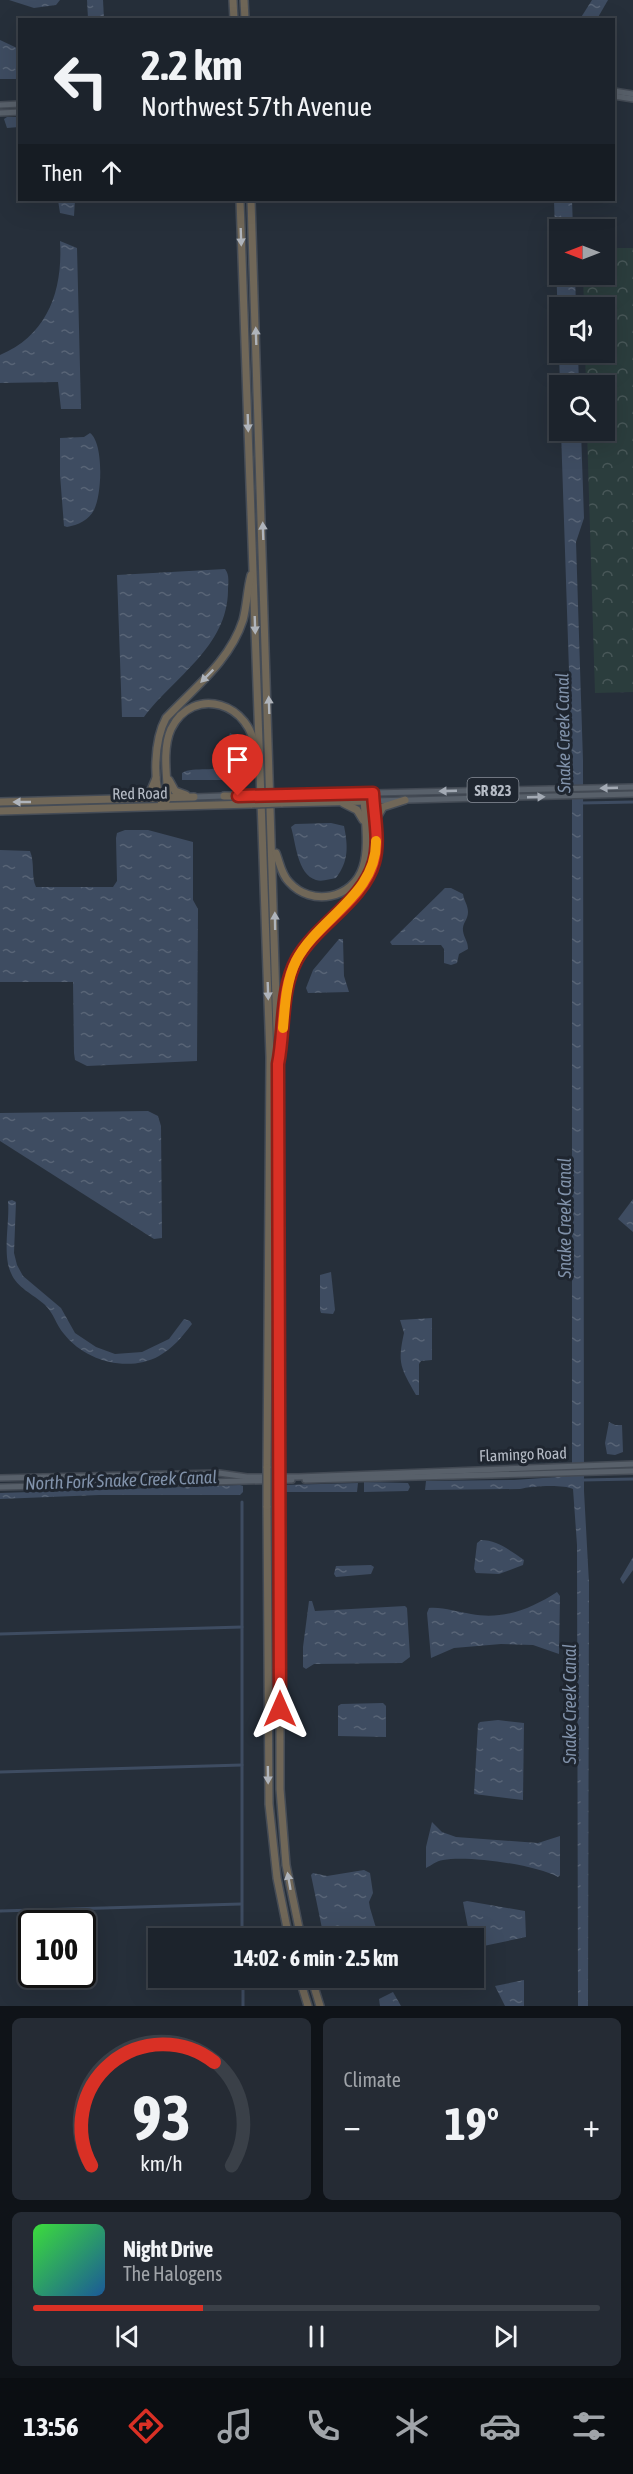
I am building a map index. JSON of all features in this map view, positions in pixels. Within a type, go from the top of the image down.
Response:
[{"type":"highway","points":[[233,0],[234,18]]},
{"type":"highway","points":[[244,0],[245,18]]},
{"type":"highway","points":[[240,201],[270,1057],[267,1468],[269,1804],[277,1878],[287,1928]]},
{"type":"highway","points":[[251,201],[278,1064],[280,1798],[286,1865],[299,1928]]},
{"type":"highway","points":[[164,806],[157,772],[156,746],[161,727],[166,718],[217,666],[233,643],[245,612],[253,566]]},
{"type":"highway","points":[[163,798],[167,776],[168,740],[176,721],[191,708],[217,704],[232,709],[248,725],[254,742],[256,776],[260,788]]},
{"type":"highway","points":[[137,799],[145,796],[151,790],[157,772]]},
{"type":"highway","points":[[167,776],[177,792],[194,797]]},
{"type":"highway","name":"Red Road","points":[[224,796],[364,797]]},
{"type":"highway","name":"Red Road","points":[[0,802],[194,797]]},
{"type":"highway","points":[[273,848],[283,874],[294,888],[315,897],[332,896],[349,888],[361,872],[365,856],[364,797]]},
{"type":"highway","points":[[278,1064],[292,971],[305,947],[360,888],[370,873],[376,852],[373,797]]},
{"type":"highway","name":"SR 823","points":[[340,802],[373,797]]},
{"type":"highway","points":[[375,822],[383,807],[405,800]]},
{"type":"highway","points":[[340,802],[357,810],[364,823]]},
{"type":"highway","name":"Red Road","points":[[0,811],[340,802]]},
{"type":"highway","points":[[302,1988],[308,2006]]},
{"type":"highway","points":[[314,1988],[320,2006]]},
{"type":"main road","points":[[615,91],[633,94]]},
{"type":"main road","points":[[615,96],[633,99]]},
{"type":"main road","points":[[0,105],[18,104]]},
{"type":"main road","points":[[0,113],[18,112]]},
{"type":"main road","name":"SR 823","points":[[373,797],[633,787]]},
{"type":"main road","name":"SR 823","points":[[373,797],[405,800],[633,794]]},
{"type":"main road","name":"Red Road","points":[[194,797],[224,796]]},
{"type":"main road","name":"Flamingo Road","points":[[587,1468],[633,1464]]},
{"type":"main road","name":"Flamingo Road","points":[[415,1474],[570,1468],[633,1471]]},
{"type":"main road","points":[[0,1478],[219,1473],[246,1477],[415,1474]]},
{"type":"main road","points":[[0,1487],[415,1474]]},
{"type":"green space","points":[[617,248],[633,248],[633,692],[595,693],[587,441],[615,441],[615,375],[586,375],[585,363],[615,363],[615,297],[584,297],[583,285],[615,285]]},
{"type":"water","points":[[9,0],[60,0],[56,5],[34,8]]},
{"type":"water","points":[[87,0],[103,0],[104,18],[88,18]]},
{"type":"water","points":[[592,0],[608,0],[598,18],[581,18]]},
{"type":"water","points":[[0,40],[17,48],[18,73],[16,79],[0,79]]},
{"type":"water","points":[[18,117],[18,127],[7,128],[4,119]]},
{"type":"water","points":[[58,201],[75,201],[74,216],[60,213]]},
{"type":"water","points":[[554,201],[572,201],[573,219],[555,219]]},
{"type":"water","points":[[60,241],[77,248],[81,409],[61,409],[58,382],[0,383],[0,355],[30,336],[49,309],[59,277]]},
{"type":"water","points":[[557,285],[575,285],[576,297],[557,297]]},
{"type":"water","points":[[559,363],[578,363],[579,375],[560,375]]},
{"type":"water","points":[[90,433],[95,439],[100,458],[97,503],[92,514],[86,519],[67,527],[64,526],[60,438],[84,437]]},
{"type":"water","name":"Snake Creek Canal","points":[[561,441],[581,441],[584,518],[576,542],[583,761],[584,1491],[589,1583],[588,2006],[578,2006],[577,1545],[573,1489],[547,1486],[520,1489],[425,1490],[426,1481],[514,1480],[572,1476],[572,761]]},
{"type":"water","points":[[225,569],[228,574],[228,591],[225,611],[219,629],[209,645],[144,717],[122,717],[117,575]]},
{"type":"water","points":[[230,733],[235,736],[235,777],[229,780],[182,780],[182,773],[187,771],[213,769],[223,765],[228,755]]},
{"type":"water","points":[[331,823],[344,826],[347,847],[345,859],[336,878],[316,880],[310,877],[301,865],[291,827],[295,824]]},
{"type":"water","points":[[125,830],[148,830],[193,842],[193,900],[198,909],[197,1061],[87,1066],[75,1060],[73,982],[0,982],[0,850],[30,851],[36,887],[113,887],[117,881],[117,833]]},
{"type":"water","points":[[445,888],[451,888],[463,894],[468,910],[463,928],[468,949],[459,954],[457,963],[451,965],[444,963],[444,949],[441,945],[392,945],[390,942]]},
{"type":"water","points":[[339,939],[343,939],[344,976],[349,992],[308,993],[306,988],[313,970]]},
{"type":"water","points":[[148,1111],[158,1116],[161,1126],[162,1238],[154,1239],[0,1141],[0,1113]]},
{"type":"water","points":[[633,1199],[633,1232],[618,1219]]},
{"type":"water","points":[[8,1201],[16,1202],[14,1253],[17,1265],[23,1276],[61,1308],[75,1333],[96,1347],[115,1354],[142,1352],[169,1339],[184,1319],[192,1324],[169,1349],[147,1361],[134,1364],[108,1362],[83,1351],[64,1334],[53,1315],[40,1300],[21,1287],[11,1273],[8,1266],[7,1248]]},
{"type":"water","points":[[331,1272],[335,1310],[333,1314],[321,1313],[320,1275]]},
{"type":"water","points":[[432,1318],[432,1360],[421,1361],[419,1364],[419,1395],[416,1395],[402,1366],[401,1352],[404,1333],[400,1320]]},
{"type":"water","points":[[609,1422],[622,1425],[623,1452],[615,1455],[607,1454],[605,1443]]},
{"type":"water","points":[[364,1482],[408,1483],[410,1487],[408,1491],[364,1492]]},
{"type":"water","points":[[358,1483],[357,1492],[284,1492],[284,1485]]},
{"type":"water","points":[[243,1486],[243,1492],[240,1495],[99,1495],[0,1499],[0,1493]]},
{"type":"water","points":[[481,1540],[493,1542],[509,1550],[524,1560],[523,1565],[499,1574],[476,1573],[474,1569],[477,1543]]},
{"type":"water","points":[[633,1557],[633,1570],[623,1584],[620,1579]]},
{"type":"water","points":[[371,1565],[374,1567],[371,1574],[336,1577],[334,1574],[336,1566]]},
{"type":"water","points":[[557,1592],[560,1596],[559,1654],[533,1645],[501,1644],[454,1648],[431,1658],[427,1613],[429,1608],[483,1615],[505,1614],[527,1608]]},
{"type":"water","points":[[309,1601],[312,1601],[315,1611],[405,1606],[410,1657],[402,1663],[314,1664],[306,1669],[303,1667],[303,1647]]},
{"type":"water","points":[[383,1703],[386,1706],[386,1737],[338,1736],[338,1706]]},
{"type":"water","points":[[498,1720],[524,1723],[523,1800],[474,1794],[478,1724]]},
{"type":"water","points":[[432,1822],[442,1832],[456,1837],[538,1843],[560,1836],[560,1875],[558,1877],[519,1865],[468,1859],[436,1862],[426,1868],[426,1847]]},
{"type":"water","points":[[364,1870],[370,1873],[373,1893],[369,1902],[376,1928],[322,1928],[311,1875],[313,1873],[327,1876]]},
{"type":"water","points":[[463,1902],[525,1911],[526,1937],[484,1946],[484,1928],[468,1928]]},
{"type":"water","points":[[524,1980],[524,2006],[505,2006],[495,1986]]},
{"type":"water","points":[[393,1992],[401,2006],[380,2006],[379,1999]]},
{"type":"waterway","points":[[581,803],[633,802]]},
{"type":"waterway","points":[[583,1480],[633,1479]]},
{"type":"waterway","points":[[242,1502],[242,1928]]},
{"type":"waterway","points":[[0,1634],[242,1627]]},
{"type":"waterway","points":[[0,1772],[242,1765]]},
{"type":"waterway","points":[[0,1911],[241,1904]]},
{"type":"waterway","points":[[243,1988],[243,2006]]},
{"type":"slow traffic","points":[[283,1028],[289,981],[297,960],[305,947],[364,883],[374,863],[376,841]]},
{"type":"route","points":[[238,796],[373,793],[375,822],[376,852],[370,873],[360,888],[305,947],[292,971],[278,1064],[280,1709]]},
{"type":"water label","name":"North Fork Snake Creek Canal","points":[[121,1480]]}]
